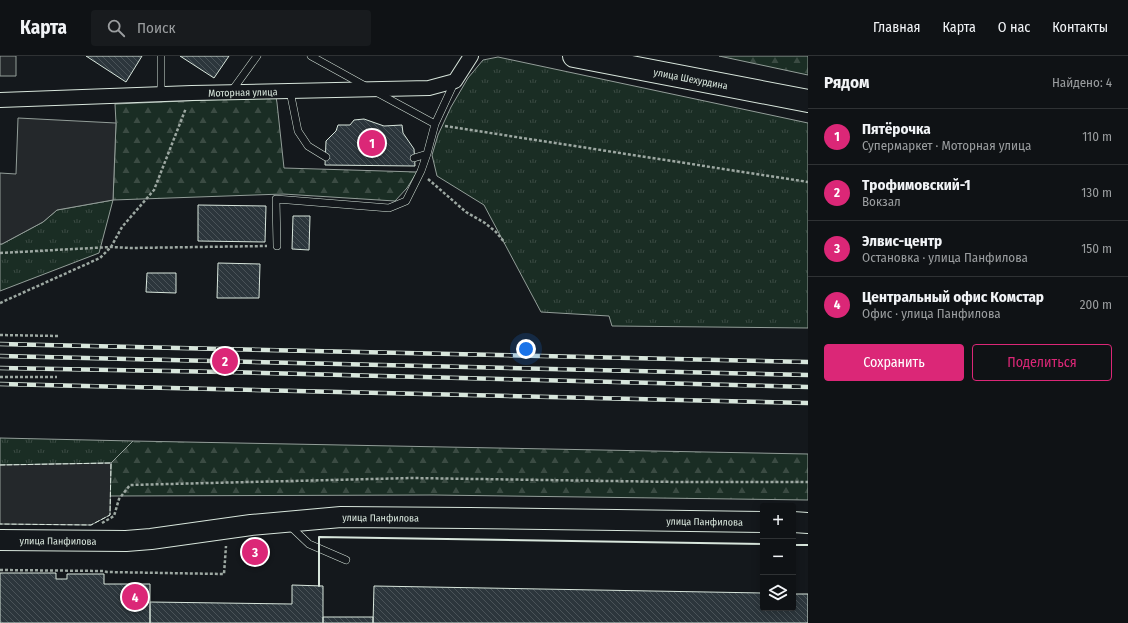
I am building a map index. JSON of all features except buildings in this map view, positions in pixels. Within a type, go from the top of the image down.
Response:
[{"type":"main road","name":"улица Шехурдина","points":[[574,56],[808,101]]},
{"type":"main road","name":"улица Панфилова","points":[[0,540],[126,541],[251,525],[349,517],[760,522]]},
{"type":"main road","points":[[796,522],[808,522]]},
{"type":"street","points":[[455,81],[471,56]]},
{"type":"street","name":"Моторная улица","points":[[0,100],[192,92],[429,88],[455,81]]},
{"type":"lane","points":[[161,56],[161,94]]},
{"type":"lane","points":[[231,92],[257,56]]},
{"type":"lane","points":[[311,56],[435,124]]},
{"type":"lane","points":[[277,246],[276,200],[389,208],[406,201],[421,171],[435,124],[455,81]]},
{"type":"lane","points":[[290,91],[298,131],[308,146],[326,157]]},
{"type":"lane","points":[[414,158],[427,154]]},
{"type":"lane","points":[[286,522],[309,544],[346,560]]},
{"type":"path","points":[[0,303],[100,258],[111,247],[122,227],[154,190],[192,92]]},
{"type":"path","points":[[435,124],[808,182]]},
{"type":"path","points":[[421,171],[429,180],[466,212],[485,223],[496,232],[505,243]]},
{"type":"path","points":[[0,253],[111,247],[277,246]]},
{"type":"path","points":[[0,335],[59,336]]},
{"type":"path","points":[[0,376],[57,378]]},
{"type":"path","points":[[114,516],[119,499],[130,485],[411,478],[678,482],[808,482]]},
{"type":"path","points":[[0,570],[224,574],[224,558]]},
{"type":"green space","points":[[719,56],[808,56],[808,75]]},
{"type":"green space","points":[[498,57],[808,123],[808,328],[612,326],[609,316],[541,312],[484,205],[437,176],[432,155],[438,135],[451,107],[468,78],[483,60]]},
{"type":"green space","points":[[276,97],[284,168],[417,172],[407,188],[395,201],[283,194],[113,200],[116,123],[115,104]]},
{"type":"green space","points":[[113,200],[99,253],[0,291],[0,244],[43,222],[57,210]]},
{"type":"green space","points":[[0,438],[133,441],[111,463],[0,465]]},
{"type":"green space","points":[[133,441],[808,454],[808,500],[433,495],[110,496],[111,463]]},
{"type":"shaded area","points":[[0,56],[16,56],[16,76],[0,76]]},
{"type":"shaded area","points":[[18,118],[116,123],[113,200],[57,210],[43,222],[0,244],[0,173],[16,174]]},
{"type":"shaded area","points":[[111,463],[110,515],[91,525],[0,524],[0,465]]},
{"type":"railway","points":[[0,344],[808,362]]},
{"type":"railway","points":[[0,356],[808,375]]},
{"type":"railway","points":[[0,368],[225,372],[808,387]]},
{"type":"railway","points":[[0,384],[808,403]]},
{"type":"fence","points":[[0,465],[111,463],[110,515],[91,525],[0,524]]},
{"type":"wall","points":[[319,586],[319,537],[760,544]]},
{"type":"wall","points":[[796,545],[808,545]]},
{"type":"place","name":"Пятёрочка","points":[[372,143]]},
{"type":"place","name":"Трофимовский-1","points":[[225,361]]},
{"type":"place","name":"Элвис-центр","points":[[255,552]]},
{"type":"place","name":"Центральный офис Комстар","points":[[135,597]]}]
